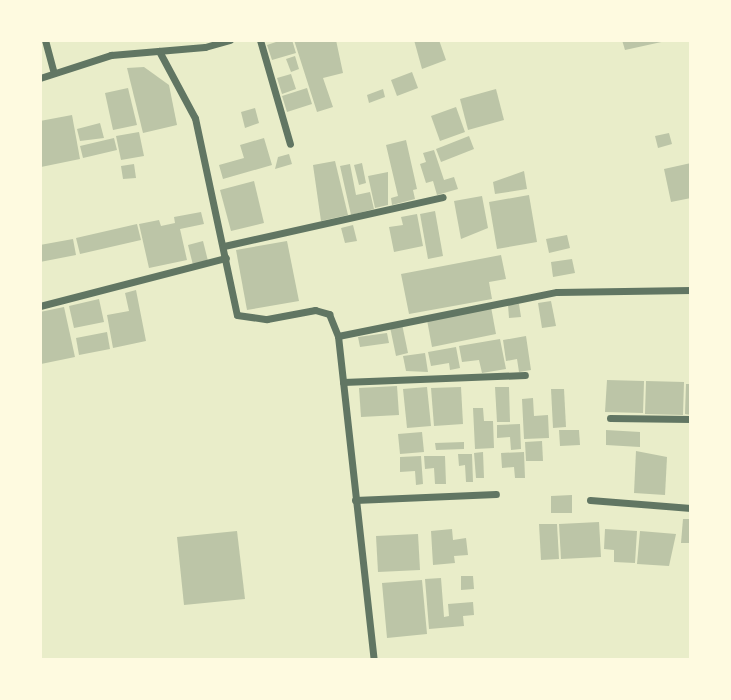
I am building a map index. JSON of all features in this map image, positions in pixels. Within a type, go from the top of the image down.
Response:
[{"type":"street","points":[[45,40],[54,72]]},
{"type":"street","points":[[40,78],[111,55],[230,40]]},
{"type":"street","points":[[260,40],[290,144]]},
{"type":"street","points":[[159,51],[195,118],[237,315],[267,320],[315,310],[329,314],[338,336],[374,660]]},
{"type":"street","points":[[224,246],[443,197]]},
{"type":"street","points":[[40,306],[226,258]]},
{"type":"street","points":[[338,336],[557,292],[691,290]]},
{"type":"street","points":[[342,382],[525,375]]},
{"type":"street","points":[[610,418],[691,419]]},
{"type":"street","points":[[355,500],[496,494]]},
{"type":"street","points":[[590,500],[691,508]]},
{"type":"building","points":[[292,40],[296,53],[272,60],[267,45]]},
{"type":"building","points":[[294,40],[336,40],[343,73],[323,78],[333,107],[317,112]]},
{"type":"building","points":[[414,40],[439,40],[446,60],[422,69]]},
{"type":"building","points":[[622,40],[666,40],[666,41],[625,50]]},
{"type":"building","points":[[295,56],[299,69],[291,72],[286,59]]},
{"type":"building","points":[[144,67],[169,85],[177,125],[143,133],[127,68]]},
{"type":"building","points":[[412,72],[418,88],[397,96],[391,80]]},
{"type":"building","points":[[291,74],[296,89],[282,94],[277,78]]},
{"type":"building","points":[[128,88],[137,125],[113,130],[105,93]]},
{"type":"building","points":[[307,88],[312,104],[287,112],[282,96]]},
{"type":"building","points":[[383,89],[385,97],[369,103],[367,95]]},
{"type":"building","points":[[496,89],[504,120],[468,130],[460,99]]},
{"type":"building","points":[[456,107],[465,132],[440,141],[431,116]]},
{"type":"building","points":[[255,108],[259,123],[245,128],[241,112]]},
{"type":"building","points":[[72,115],[80,159],[41,167],[40,121]]},
{"type":"building","points":[[100,123],[104,138],[80,141],[77,129]]},
{"type":"building","points":[[139,132],[144,156],[121,160],[116,136]]},
{"type":"building","points":[[669,133],[672,144],[658,148],[655,136]]},
{"type":"building","points":[[469,136],[474,149],[441,162],[436,149]]},
{"type":"building","points":[[114,138],[117,150],[83,158],[80,146]]},
{"type":"building","points":[[264,138],[272,165],[223,179],[219,165],[244,158],[240,145]]},
{"type":"building","points":[[406,140],[417,189],[413,190],[415,199],[392,205],[391,198],[398,196],[386,145]]},
{"type":"building","points":[[434,150],[444,180],[454,177],[458,189],[437,195],[433,181],[426,183],[420,164],[426,162],[423,153]]},
{"type":"building","points":[[289,154],[292,164],[275,169],[278,157]]},
{"type":"building","points":[[335,161],[348,215],[321,221],[313,165]]},
{"type":"building","points":[[362,163],[366,183],[359,185],[354,165]]},
{"type":"building","points":[[691,163],[691,198],[671,202],[664,169]]},
{"type":"building","points":[[134,164],[136,178],[123,179],[121,166]]},
{"type":"building","points":[[350,164],[356,195],[370,192],[374,209],[351,215],[340,166]]},
{"type":"building","points":[[524,171],[527,189],[495,194],[493,182]]},
{"type":"building","points":[[388,172],[388,205],[375,208],[368,176]]},
{"type":"building","points":[[254,181],[264,223],[231,231],[220,190]]},
{"type":"building","points":[[529,195],[537,242],[497,249],[489,202]]},
{"type":"building","points":[[482,196],[488,228],[461,239],[454,201]]},
{"type":"building","points":[[435,211],[443,256],[428,259],[420,214]]},
{"type":"building","points":[[201,212],[204,224],[180,229],[187,260],[149,268],[139,224],[159,220],[161,226],[175,223],[174,217]]},
{"type":"building","points":[[417,214],[423,246],[394,252],[389,227],[403,225],[401,217]]},
{"type":"building","points":[[137,224],[141,240],[80,254],[76,238]]},
{"type":"building","points":[[353,225],[357,241],[345,243],[341,228]]},
{"type":"building","points":[[567,235],[570,248],[549,253],[546,239]]},
{"type":"building","points":[[73,239],[76,255],[40,262],[40,245]]},
{"type":"building","points":[[203,241],[208,261],[193,265],[188,245]]},
{"type":"building","points":[[287,241],[299,301],[247,310],[236,250]]},
{"type":"building","points":[[501,255],[506,279],[489,282],[492,299],[409,314],[401,274]]},
{"type":"building","points":[[572,259],[575,273],[553,277],[551,262]]},
{"type":"building","points":[[136,290],[146,341],[113,348],[107,315],[129,311],[125,293]]},
{"type":"building","points":[[99,299],[104,322],[74,328],[69,306]]},
{"type":"building","points":[[551,301],[556,326],[542,328],[538,303]]},
{"type":"building","points":[[519,304],[521,317],[509,318],[508,305]]},
{"type":"building","points":[[64,307],[75,357],[41,364],[40,312]]},
{"type":"building","points":[[491,307],[496,334],[432,347],[427,320]]},
{"type":"building","points":[[402,324],[408,353],[396,356],[390,327]]},
{"type":"building","points":[[107,332],[110,349],[79,355],[76,338]]},
{"type":"building","points":[[387,333],[389,343],[360,347],[358,337]]},
{"type":"building","points":[[526,336],[531,370],[519,372],[517,359],[506,361],[503,340]]},
{"type":"building","points":[[500,339],[506,369],[482,373],[479,360],[462,362],[459,346]]},
{"type":"building","points":[[456,347],[460,368],[450,370],[449,363],[431,366],[428,352]]},
{"type":"building","points":[[425,353],[428,372],[406,371],[403,356]]},
{"type":"building","points":[[607,380],[644,381],[643,413],[605,412]]},
{"type":"building","points":[[646,381],[684,382],[683,415],[645,414]]},
{"type":"building","points":[[686,384],[691,384],[691,415],[685,414]]},
{"type":"building","points":[[397,386],[399,415],[361,417],[359,388]]},
{"type":"building","points":[[427,387],[431,426],[407,428],[403,389]]},
{"type":"building","points":[[461,387],[463,424],[434,426],[431,388]]},
{"type":"building","points":[[495,387],[509,387],[510,422],[497,422]]},
{"type":"building","points":[[551,389],[564,389],[566,427],[553,428]]},
{"type":"building","points":[[533,398],[534,416],[548,415],[549,438],[524,439],[522,399]]},
{"type":"building","points":[[473,408],[483,408],[484,421],[493,421],[494,448],[475,449]]},
{"type":"building","points":[[520,424],[521,449],[511,450],[510,437],[497,438],[497,425]]},
{"type":"building","points":[[559,430],[579,430],[580,445],[560,446]]},
{"type":"building","points":[[606,430],[640,432],[640,447],[606,445]]},
{"type":"building","points":[[422,432],[424,452],[400,454],[398,434]]},
{"type":"building","points":[[542,441],[543,461],[526,461],[525,442]]},
{"type":"building","points":[[464,442],[464,449],[436,450],[435,443]]},
{"type":"building","points":[[636,451],[667,457],[665,495],[634,493]]},
{"type":"building","points":[[483,452],[484,478],[476,478],[474,453]]},
{"type":"building","points":[[524,452],[525,478],[515,478],[514,467],[502,468],[501,453]]},
{"type":"building","points":[[458,454],[472,454],[473,482],[466,482],[465,465],[459,466]]},
{"type":"building","points":[[421,456],[423,484],[416,485],[415,471],[400,472],[400,457]]},
{"type":"building","points":[[424,456],[445,456],[446,484],[435,484],[434,468],[425,469]]},
{"type":"building","points":[[572,495],[572,513],[551,513],[551,496]]},
{"type":"building","points":[[683,519],[691,519],[691,543],[681,543]]},
{"type":"building","points":[[599,522],[601,557],[561,559],[559,524]]},
{"type":"building","points":[[539,524],[557,524],[559,559],[541,560]]},
{"type":"building","points":[[452,529],[453,540],[466,538],[468,555],[454,556],[455,563],[433,565],[431,531]]},
{"type":"building","points":[[605,529],[637,531],[635,563],[614,562],[614,550],[604,549]]},
{"type":"building","points":[[237,531],[245,599],[184,605],[177,537]]},
{"type":"building","points":[[640,531],[676,534],[669,566],[637,564]]},
{"type":"building","points":[[418,534],[420,570],[378,572],[376,536]]},
{"type":"building","points":[[461,576],[473,576],[474,589],[461,590]]},
{"type":"building","points":[[441,578],[444,617],[449,616],[448,604],[473,602],[474,615],[463,616],[464,626],[429,629],[425,579]]},
{"type":"building","points":[[422,580],[427,634],[387,638],[382,583]]}]
